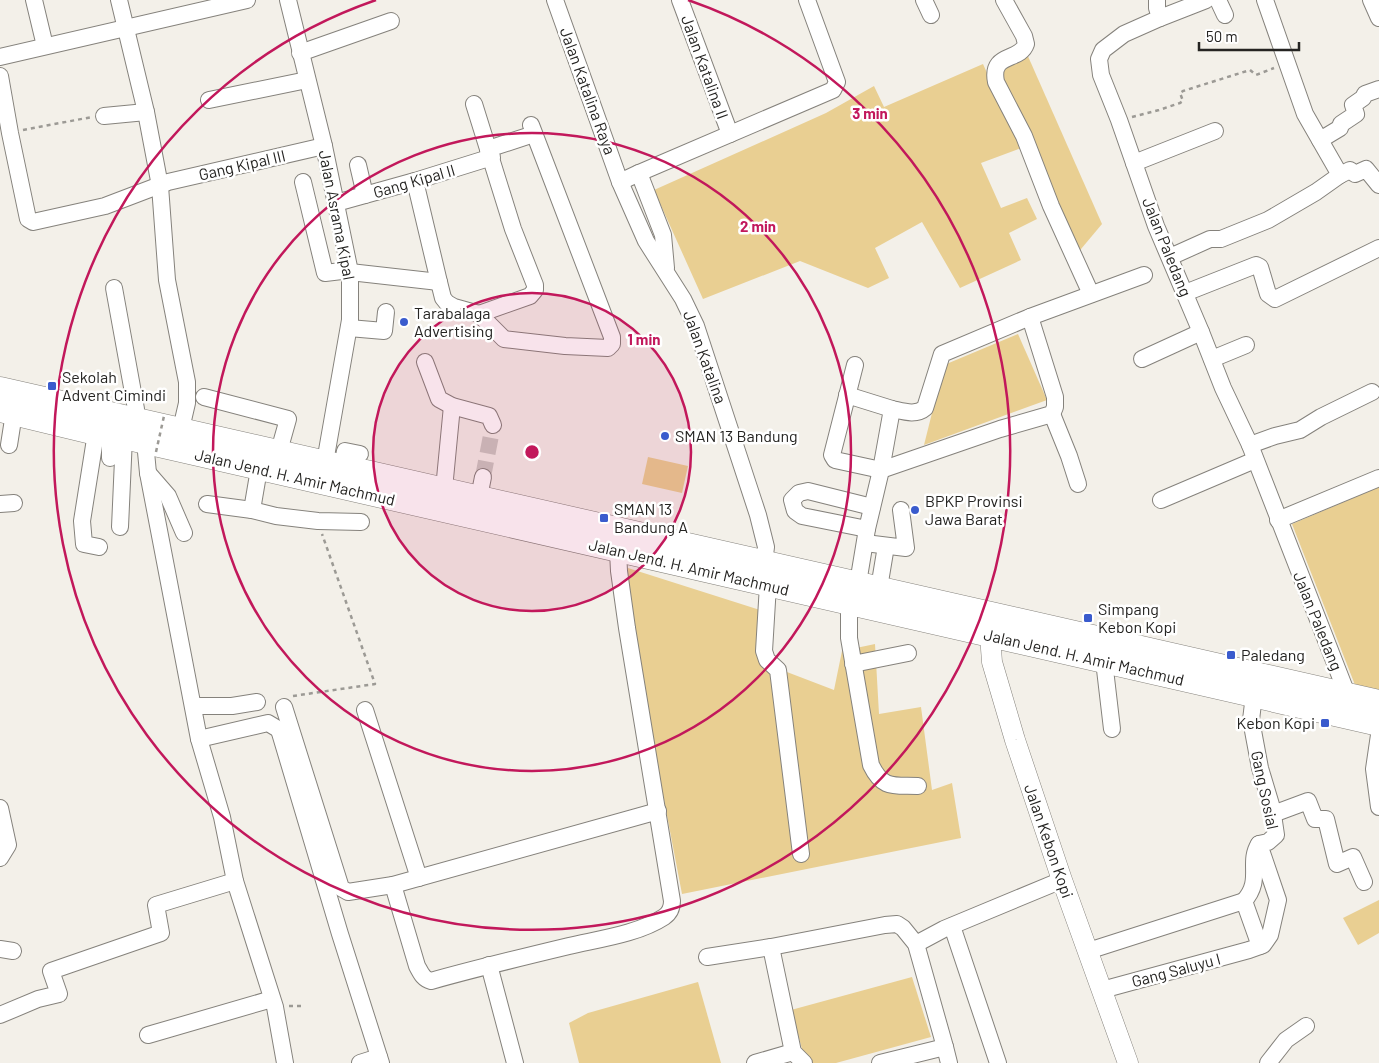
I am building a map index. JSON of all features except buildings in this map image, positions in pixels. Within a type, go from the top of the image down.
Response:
[{"type":"highway","name":"Jalan Jend. H. Amir Machmud","points":[[0,389],[115,436],[151,448],[259,469],[441,499],[479,498],[766,574]]},
{"type":"highway","name":"Jalan Jend. H. Amir Machmud","points":[[7,412],[115,436],[172,422],[279,451],[342,460],[441,499]]},
{"type":"highway","name":"Jalan Jend. H. Amir Machmud","points":[[479,498],[618,550],[862,592],[993,625],[1347,694],[1379,702]]},
{"type":"highway","name":"Jalan Jend. H. Amir Machmud","points":[[862,592],[993,625],[1099,660],[1379,724]]},
{"type":"main road","name":"Jalan Kebon Kopi","points":[[993,625],[990,648],[992,662],[1015,740],[1062,880],[1128,1063]]},
{"type":"street","points":[[34,0],[45,46]]},
{"type":"street","points":[[119,0],[124,28],[146,112],[160,186],[167,280],[187,382],[187,403],[172,422]]},
{"type":"street","points":[[0,57],[247,0]]},
{"type":"street","name":"Jalan Asrama Kipal","points":[[288,0],[324,146],[350,271],[342,460]]},
{"type":"street","name":"Jalan Katalina Raya","points":[[555,0],[620,182]]},
{"type":"street","name":"Jalan Katalina II","points":[[680,0],[730,134]]},
{"type":"street","points":[[620,182],[834,90],[837,82],[807,0]]},
{"type":"street","points":[[924,0],[931,16]]},
{"type":"street","points":[[1004,0],[1024,36],[1026,44],[1022,50],[998,64],[995,73],[996,82],[1024,136],[1051,206],[1091,294]]},
{"type":"street","points":[[1157,0],[1160,18],[1206,0]]},
{"type":"street","points":[[1265,0],[1305,114],[1340,175]]},
{"type":"street","points":[[1371,0],[1378,18]]},
{"type":"street","name":"Jalan Paledang","points":[[1160,18],[1124,34],[1103,50],[1099,59],[1101,75],[1119,120],[1156,226],[1202,332],[1223,388],[1253,453],[1347,694]]},
{"type":"street","points":[[300,53],[391,22]]},
{"type":"street","points":[[0,76],[10,133]]},
{"type":"street","points":[[209,100],[307,80]]},
{"type":"street","points":[[1320,140],[1340,128],[1342,124],[1356,114],[1353,105],[1363,98],[1365,94],[1379,89]]},
{"type":"street","points":[[415,181],[443,298],[447,303],[454,307],[479,314],[530,296],[535,290],[535,286],[513,229],[474,104]]},
{"type":"street","points":[[104,116],[146,112]]},
{"type":"street","name":"Gang Kipal II","points":[[336,203],[415,181],[490,153],[532,130],[612,337],[612,344],[608,348],[595,348],[512,341],[504,339],[479,314]]},
{"type":"street","points":[[1134,163],[1215,131]]},
{"type":"street","name":"Gang Kipal III","points":[[10,133],[30,221],[33,222],[105,206],[160,186],[324,146]]},
{"type":"street","points":[[358,165],[365,195]]},
{"type":"street","points":[[1170,257],[1210,239],[1221,239],[1268,220],[1350,170],[1355,174],[1366,169],[1379,185]]},
{"type":"street","name":"Jalan Katalina","points":[[639,173],[663,235],[666,270]]},
{"type":"street","points":[[303,182],[325,273],[350,271],[439,282]]},
{"type":"street","name":"Jalan Katalina","points":[[620,182],[646,241],[666,270],[696,326],[758,515],[766,547],[764,652],[767,660],[778,670],[801,854]]},
{"type":"street","points":[[1185,294],[1256,265],[1260,267],[1268,294],[1275,299],[1379,248]]},
{"type":"street","points":[[847,395],[892,409],[921,412],[925,408],[943,353],[1144,274]]},
{"type":"street","points":[[99,547],[84,544],[82,521],[115,436],[136,409],[114,288]]},
{"type":"street","points":[[349,328],[384,331],[386,312]]},
{"type":"street","points":[[1030,318],[1055,397],[1055,407],[1052,414],[1078,484]]},
{"type":"street","points":[[1142,359],[1202,332]]},
{"type":"street","points":[[1212,359],[1246,345]]},
{"type":"street","points":[[425,362],[439,400],[452,406],[489,416],[494,425]]},
{"type":"street","points":[[855,365],[832,455],[835,460],[881,470],[1000,429],[1052,414]]},
{"type":"street","points":[[1161,500],[1253,453],[1276,436],[1300,430],[1321,417],[1372,392]]},
{"type":"street","points":[[204,397],[295,421],[279,451]]},
{"type":"street","points":[[441,499],[452,406]]},
{"type":"street","points":[[892,409],[866,536],[862,592],[849,638],[871,765],[877,777],[890,785],[918,786]]},
{"type":"street","points":[[7,412],[9,445]]},
{"type":"street","points":[[115,436],[120,527]]},
{"type":"street","points":[[151,448],[146,452],[148,473],[199,739],[222,817],[235,881],[275,1007],[285,1063]]},
{"type":"street","points":[[252,510],[259,469]]},
{"type":"street","points":[[148,473],[168,496],[184,533]]},
{"type":"street","points":[[1278,520],[1379,478]]},
{"type":"street","points":[[872,507],[808,491],[799,493],[792,500],[795,511],[802,516],[866,536],[886,546],[906,548],[901,510]]},
{"type":"street","points":[[207,504],[318,521],[361,522]]},
{"type":"street","points":[[862,592],[886,546]]},
{"type":"street","points":[[393,885],[417,966],[426,980],[629,932],[665,916],[672,907],[658,811],[625,618],[618,550]]},
{"type":"street","points":[[853,664],[908,653]]},
{"type":"street","points":[[1099,660],[1106,724]]},
{"type":"street","name":"Gang Sosial","points":[[1254,696],[1251,720],[1260,768],[1273,814],[1276,835],[1268,842],[1259,844],[1278,900],[1270,936],[1263,945],[1255,948]]},
{"type":"street","points":[[193,706],[232,706],[257,702]]},
{"type":"street","points":[[285,702],[341,888],[348,892],[393,885],[658,811]]},
{"type":"street","points":[[365,710],[419,878]]},
{"type":"street","points":[[199,739],[268,723],[279,731],[380,1060],[360,1063]]},
{"type":"street","points":[[1379,735],[1374,769],[1379,807]]},
{"type":"street","points":[[1273,814],[1308,801],[1315,819],[1326,819],[1337,864],[1353,857],[1364,882]]},
{"type":"street","points":[[0,808],[8,846],[0,858]]},
{"type":"street","points":[[1088,951],[1244,901],[1250,893],[1255,875],[1255,851],[1259,844]]},
{"type":"street","points":[[916,944],[952,926],[1062,880]]},
{"type":"street","points":[[0,1015],[38,999],[59,994],[51,970],[161,933],[156,905],[235,881]]},
{"type":"street","points":[[1244,901],[1255,948]]},
{"type":"street","points":[[707,957],[897,924],[903,928],[916,944],[949,1063]]},
{"type":"street","points":[[952,926],[998,1063]]},
{"type":"street","points":[[755,1063],[798,1058],[771,947]]},
{"type":"street","name":"Gang Saluyu I","points":[[1102,990],[1255,948]]},
{"type":"street","points":[[489,965],[515,1063]]},
{"type":"street","points":[[148,1035],[272,999]]},
{"type":"street","points":[[1268,1063],[1286,1040],[1306,1026]]},
{"type":"street","points":[[880,1063],[945,1047]]},
{"type":"path","points":[[1119,120],[1180,103],[1183,101],[1180,94],[1183,91],[1250,70],[1256,75],[1274,69],[1275,64],[1287,60]]},
{"type":"path","points":[[10,133],[104,116]]},
{"type":"path","points":[[151,448],[172,422]]},
{"type":"path","points":[[285,702],[375,684],[318,521]]},
{"type":"shaded area","points":[[1027,54],[1102,224],[1076,255],[995,69]]},
{"type":"shaded area","points":[[983,64],[1021,148],[981,163],[1001,208],[1027,198],[1037,219],[1009,233],[1021,260],[960,288],[922,222],[875,248],[889,278],[868,288],[800,261],[703,299],[654,190],[826,113],[874,86],[884,107]]},
{"type":"shaded area","points":[[1018,334],[1047,400],[924,445],[944,365]]},
{"type":"shaded area","points":[[648,457],[688,466],[682,493],[642,484]]},
{"type":"shaded area","points":[[1379,487],[1379,694],[1357,690],[1292,524]]},
{"type":"shaded area","points":[[628,568],[760,610],[766,664],[834,690],[842,651],[875,644],[879,714],[921,707],[932,790],[952,783],[961,838],[682,894],[624,590]]},
{"type":"shaded area","points":[[1379,900],[1379,933],[1358,945],[1343,918]]},
{"type":"shaded area","points":[[912,977],[931,1037],[836,1063],[806,1063],[791,1010]]},
{"type":"shaded area","points":[[698,982],[721,1063],[579,1063],[569,1023],[588,1013]]},
{"type":"tunnel","points":[[483,477],[493,425]]},
{"type":"place","name":"Tarabalaga Advertising","points":[[404,322]]},
{"type":"place","name":"Sekolah Advent Cimindi","points":[[52,386]]},
{"type":"place","name":"SMAN 13 Bandung","points":[[665,436]]},
{"type":"place","name":"BPKP Provinsi Jawa Barat","points":[[915,510]]},
{"type":"place","name":"SMAN 13 Bandung A","points":[[604,518]]},
{"type":"place","name":"Simpang Kebon Kopi","points":[[1088,618]]},
{"type":"place","name":"Paledang","points":[[1231,655]]},
{"type":"place","name":"Kebon Kopi","points":[[1325,723]]}]
